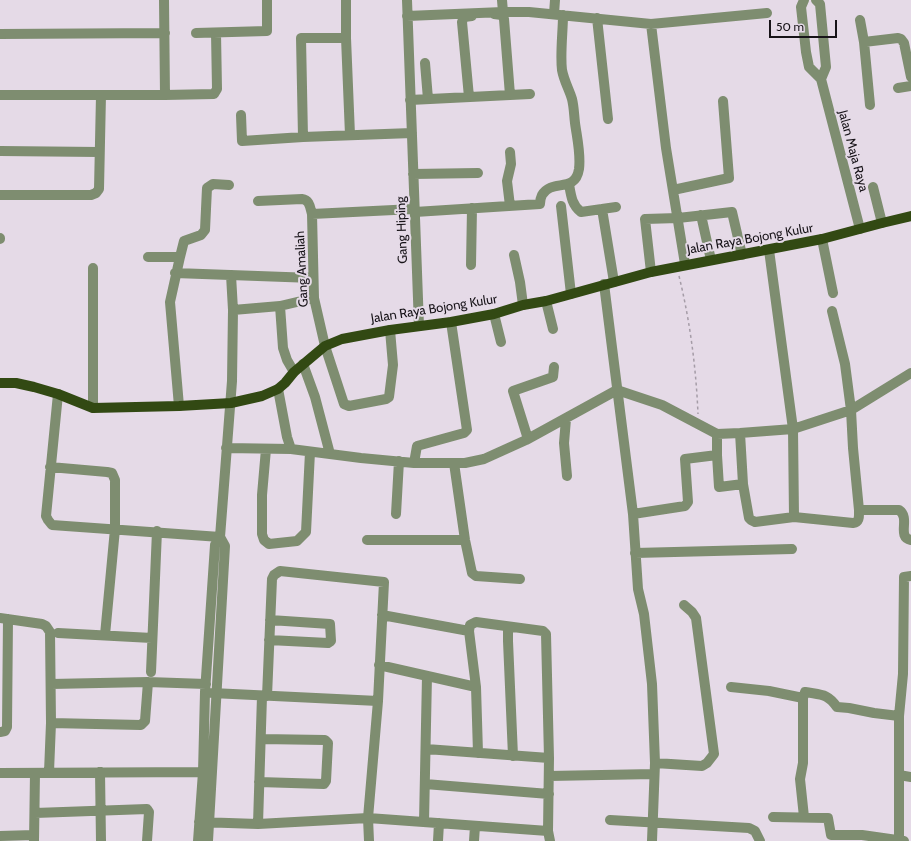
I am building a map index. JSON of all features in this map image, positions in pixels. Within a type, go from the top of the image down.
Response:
[{"type":"main road","name":"Jalan Raya Bojong Kulur","points":[[0,383],[16,383],[34,387],[58,394],[92,408],[231,403],[262,396],[278,389],[294,372],[325,346],[355,335],[451,322],[494,314],[523,305],[680,265],[742,255],[822,239],[882,222],[911,216]]},
{"type":"street","points":[[164,0],[165,95]]},
{"type":"street","points":[[196,33],[266,31],[267,0]]},
{"type":"street","points":[[346,0],[350,135]]},
{"type":"street","name":"Gang Hiping","points":[[407,0],[419,326]]},
{"type":"street","points":[[502,0],[503,12]]},
{"type":"street","points":[[258,201],[305,199],[309,204],[312,214],[510,206],[540,204],[542,195],[548,190],[555,186],[573,182],[577,176],[579,168],[578,153],[572,98],[566,85],[562,69],[558,14],[555,0]]},
{"type":"street","points":[[804,0],[801,7],[809,67],[821,79],[826,67],[820,4],[816,0]]},
{"type":"street","points":[[407,16],[503,12],[558,14],[651,24],[766,13]]},
{"type":"street","points":[[469,97],[462,19],[466,16],[500,14],[504,16],[510,95]]},
{"type":"street","points":[[597,18],[608,118]]},
{"type":"street","points":[[860,20],[864,42],[870,105]]},
{"type":"street","points":[[651,24],[666,148],[678,218],[680,265]]},
{"type":"street","points":[[0,95],[214,94],[216,92],[216,32]]},
{"type":"street","points":[[0,34],[165,33]]},
{"type":"street","points":[[303,137],[301,38],[346,38]]},
{"type":"street","points":[[864,42],[898,38],[901,39],[904,43],[911,77]]},
{"type":"street","points":[[426,63],[428,99]]},
{"type":"street","points":[[409,78],[426,78]]},
{"type":"street","name":"Jalan Maja Raya","points":[[821,79],[860,229]]},
{"type":"street","points":[[898,88],[911,86]]},
{"type":"street","points":[[410,100],[530,94]]},
{"type":"street","points":[[0,195],[90,195],[96,193],[98,189],[101,95]]},
{"type":"street","points":[[673,190],[729,178],[723,101]]},
{"type":"street","points":[[241,115],[242,141],[412,133]]},
{"type":"street","points":[[0,151],[99,152]]},
{"type":"street","points":[[510,152],[511,164],[507,181],[510,206]]},
{"type":"street","points":[[413,174],[478,173]]},
{"type":"street","points":[[179,406],[170,302],[175,273],[184,241],[201,235],[205,230],[206,188],[213,184],[229,185]]},
{"type":"street","points":[[569,184],[575,208],[581,212],[616,207]]},
{"type":"street","points":[[873,187],[882,222]]},
{"type":"street","points":[[561,206],[571,294]]},
{"type":"street","points":[[471,264],[472,208]]},
{"type":"street","points":[[602,209],[617,390],[633,514],[638,589],[644,614],[652,684],[655,763],[652,841]]},
{"type":"street","points":[[651,272],[645,219],[678,218],[732,212],[742,255]]},
{"type":"street","name":"Gang Amaliah","points":[[312,214],[314,298],[325,346],[345,405],[349,406],[386,399],[389,397],[392,364],[390,330]]},
{"type":"street","points":[[701,215],[711,260]]},
{"type":"street","points":[[822,239],[833,293]]},
{"type":"street","points":[[769,250],[793,429],[794,517]]},
{"type":"street","points":[[514,256],[520,282],[523,305]]},
{"type":"street","points":[[148,257],[180,257]]},
{"type":"street","points":[[92,408],[94,268]]},
{"type":"street","points":[[175,273],[313,278]]},
{"type":"street","points":[[207,772],[206,688],[215,545],[220,537],[233,369],[233,310],[231,275]]},
{"type":"street","points":[[233,310],[280,306],[314,298]]},
{"type":"street","points":[[546,300],[553,329]]},
{"type":"street","points":[[280,306],[283,348],[287,360],[294,372]]},
{"type":"street","points":[[740,433],[743,484],[749,518],[751,520],[755,522],[794,517],[853,523],[859,519],[845,364],[832,311]]},
{"type":"street","points":[[494,314],[501,342]]},
{"type":"street","points":[[414,462],[417,446],[464,433],[467,430],[451,322]]},
{"type":"street","points":[[303,364],[315,397],[330,454]]},
{"type":"street","points":[[528,439],[513,391],[553,378],[554,367]]},
{"type":"street","points":[[226,448],[291,449],[399,461],[465,464],[484,459],[528,439],[617,390],[662,405],[718,434],[793,429],[850,410],[911,373]]},
{"type":"street","points":[[278,389],[287,437],[291,449]]},
{"type":"street","points":[[58,394],[46,516],[52,525],[157,531],[220,537]]},
{"type":"street","points":[[566,419],[564,443],[567,476]]},
{"type":"street","points":[[718,434],[717,455],[719,487],[743,484]]},
{"type":"street","points":[[266,449],[262,495],[262,534],[264,540],[269,544],[297,541],[306,532],[310,452]]},
{"type":"street","points":[[633,514],[685,506],[688,502],[685,459],[717,455]]},
{"type":"street","points":[[396,514],[399,461]]},
{"type":"street","points":[[454,463],[465,540],[472,573],[476,576],[520,579]]},
{"type":"street","points":[[50,467],[112,473],[115,480],[115,529],[105,635]]},
{"type":"street","points":[[859,510],[899,510],[905,516],[905,537],[907,540],[911,540]]},
{"type":"street","points":[[151,672],[157,531]]},
{"type":"street","points":[[198,841],[204,823],[207,772],[217,694],[225,546],[220,537]]},
{"type":"street","points":[[367,540],[465,540]]},
{"type":"street","points":[[635,553],[792,549]]},
{"type":"street","points":[[258,824],[261,739],[272,579],[274,575],[280,571],[383,582],[385,583],[378,701],[368,818],[368,841]]},
{"type":"street","points":[[899,841],[899,716],[903,674],[904,577],[911,576]]},
{"type":"street","points":[[655,763],[702,766],[707,763],[714,754],[696,618],[684,605]]},
{"type":"street","points":[[382,615],[468,631]]},
{"type":"street","points":[[0,732],[5,731],[7,727],[4,619],[42,624],[49,630],[51,684],[49,772]]},
{"type":"street","points":[[269,640],[328,643],[331,641],[330,624],[270,620]]},
{"type":"street","points":[[204,823],[258,824],[368,818],[475,826],[549,836],[547,636],[545,632],[476,622],[470,625],[468,631],[476,687],[478,753]]},
{"type":"street","points":[[508,627],[514,756]]},
{"type":"street","points":[[58,633],[152,638]]},
{"type":"street","points":[[379,665],[476,687]]},
{"type":"street","points":[[424,822],[427,676]]},
{"type":"street","points":[[51,723],[141,725],[145,721],[148,682]]},
{"type":"street","points":[[51,684],[148,682],[206,688],[217,694],[378,701]]},
{"type":"street","points":[[730,687],[769,691],[803,698]]},
{"type":"street","points":[[804,817],[800,779],[803,763],[803,698],[805,692],[832,699],[837,707],[899,716]]},
{"type":"street","points":[[259,782],[324,784],[326,781],[328,743],[325,740],[261,739]]},
{"type":"street","points":[[426,749],[549,758]]},
{"type":"street","points":[[0,774],[49,772],[207,772]]},
{"type":"street","points":[[100,772],[101,841]]},
{"type":"street","points":[[0,836],[34,838],[35,773]]},
{"type":"street","points":[[549,776],[654,774]]},
{"type":"street","points":[[899,775],[911,777]]},
{"type":"street","points":[[425,784],[549,794]]},
{"type":"street","points":[[35,813],[148,810],[147,841]]},
{"type":"street","points":[[773,817],[828,818],[830,835],[862,835],[899,841],[911,840]]},
{"type":"street","points":[[610,820],[653,824],[749,828],[755,831],[760,841]]},
{"type":"street","points":[[204,823],[208,841]]},
{"type":"street","points":[[438,841],[439,823]]},
{"type":"street","points":[[474,841],[475,826]]},
{"type":"path","points":[[680,265],[697,374],[699,425]]}]
